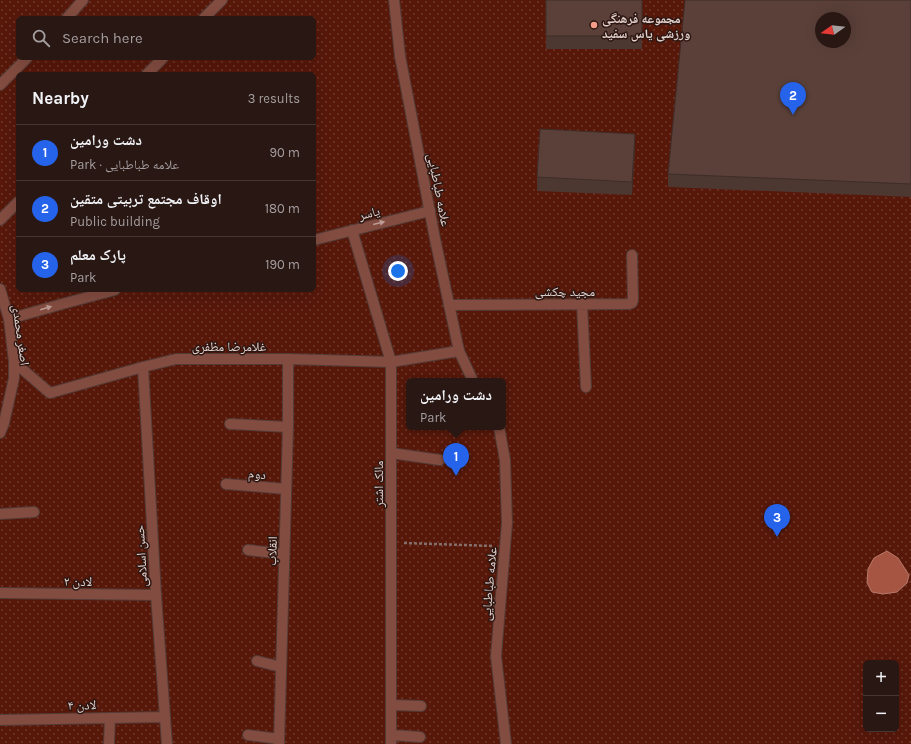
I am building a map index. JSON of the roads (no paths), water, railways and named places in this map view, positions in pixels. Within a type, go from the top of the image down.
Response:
[{"type":"street","points":[[69,16],[83,0]]},
{"type":"street","points":[[206,16],[222,0]]},
{"type":"street","name":"علامه طباطبایی","points":[[394,0],[400,56],[449,305],[459,351],[472,378]]},
{"type":"street","points":[[0,85],[25,60]]},
{"type":"street","points":[[149,72],[161,60]]},
{"type":"street","points":[[0,220],[16,204]]},
{"type":"street","name":"یاسر","points":[[316,239],[430,211]]},
{"type":"street","name":"مالک اشتر","points":[[352,230],[391,362],[391,740]]},
{"type":"street","name":"مجید چکشی","points":[[449,305],[629,304],[632,303],[634,299],[632,255]]},
{"type":"street","name":"اصغر محمدی","points":[[0,289],[9,319],[14,362],[14,378],[4,423],[0,433]]},
{"type":"street","points":[[9,319],[107,292]]},
{"type":"street","points":[[582,304],[586,387]]},
{"type":"street","name":"غلامرضا مظفری","points":[[14,362],[50,393],[176,359],[288,359],[391,362],[459,351]]},
{"type":"street","name":"انقلاب","points":[[279,741],[288,428],[288,359]]},
{"type":"street","name":"حسن اسلامی","points":[[143,367],[156,595],[167,744]]},
{"type":"street","points":[[230,424],[288,428]]},
{"type":"street","name":"علامه طباطبایی","points":[[500,430],[505,460],[507,523],[496,656],[506,744]]},
{"type":"street","points":[[391,453],[440,460]]},
{"type":"street","name":"دوم","points":[[226,484],[286,488]]},
{"type":"street","points":[[0,514],[34,512]]},
{"type":"street","points":[[248,550],[284,554]]},
{"type":"street","name":"لادن ۲","points":[[0,594],[156,595]]},
{"type":"street","points":[[257,661],[281,666]]},
{"type":"street","points":[[391,705],[421,706]]},
{"type":"street","name":"لادن ۴","points":[[0,720],[165,717]]},
{"type":"street","points":[[109,744],[110,718]]},
{"type":"street","points":[[248,735],[279,741]]},
{"type":"street","points":[[391,740],[420,737]]},
{"type":"place","name":"مجموعه فرهنگی ورزشی یاس سفید","points":[[594,25]]},
{"type":"place","name":"اوقاف مجتمع تربیتی متقین","points":[[793,115]]},
{"type":"place","name":"دشت ورامین","points":[[456,476]]},
{"type":"place","name":"پارک معلم","points":[[777,537]]}]
